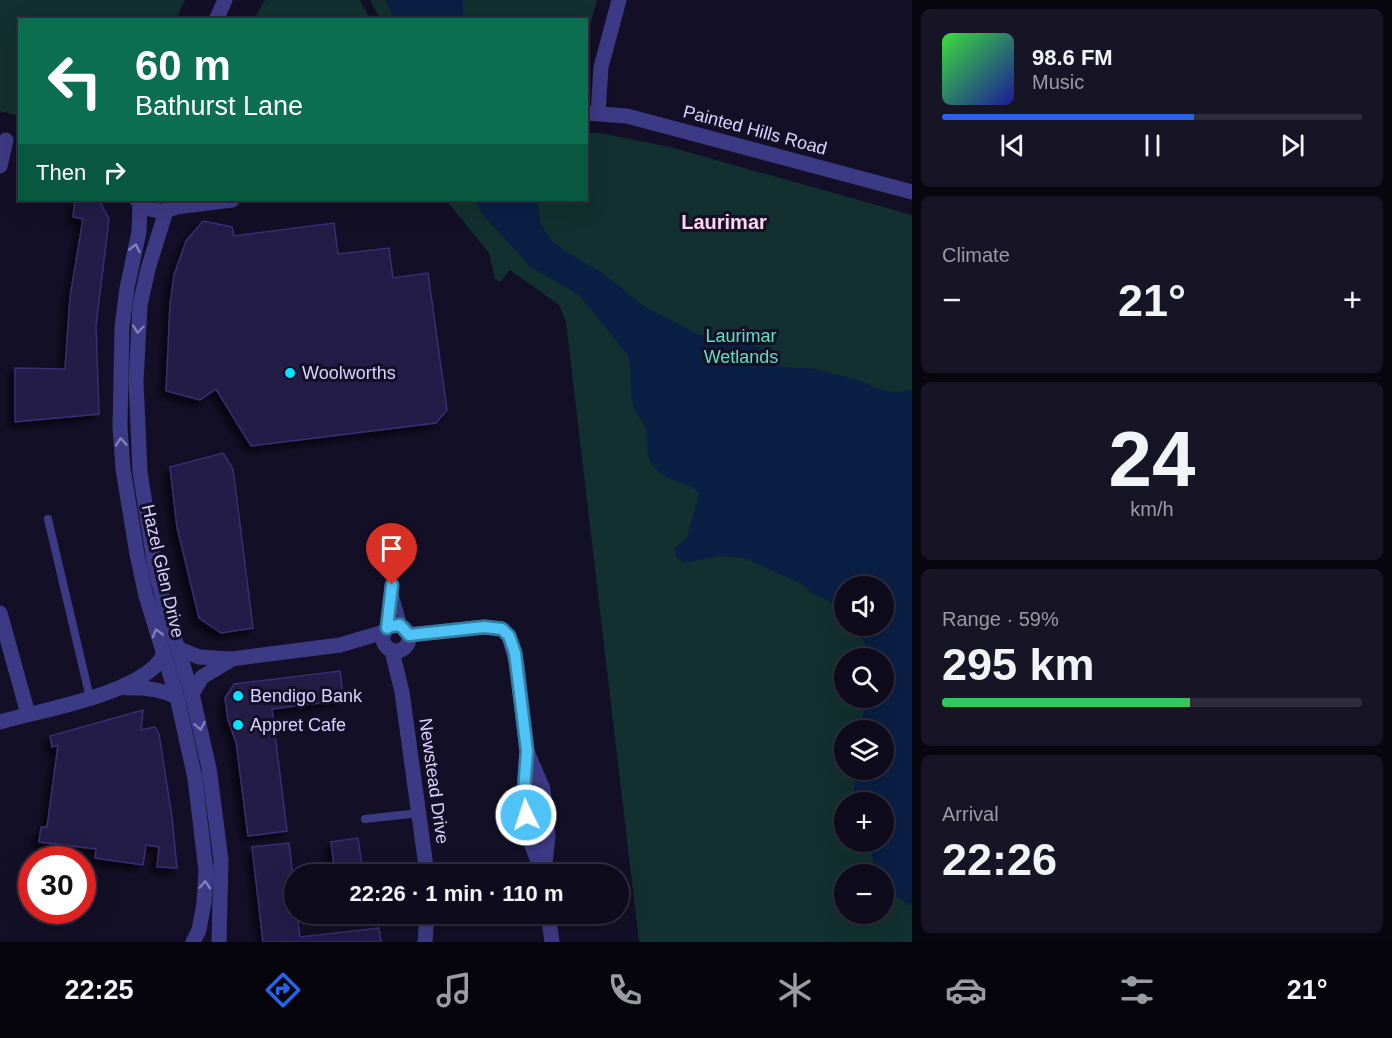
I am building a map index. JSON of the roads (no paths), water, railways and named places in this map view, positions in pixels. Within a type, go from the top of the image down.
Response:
[{"type":"street","points":[[217,18],[225,0]]},
{"type":"street","points":[[592,113],[601,67],[619,0]]},
{"type":"street","name":"Painted Hills Road","points":[[592,113],[627,116],[912,192]]},
{"type":"street","points":[[0,165],[9,141]]},
{"type":"street","points":[[138,201],[157,211],[176,206],[223,201]]},
{"type":"street","name":"Hazel Glen Drive","points":[[138,201],[139,232],[127,288],[122,327],[120,428],[123,469],[136,554],[163,656],[185,696],[208,768],[216,818],[221,880],[219,942]]},
{"type":"street","name":"Hazel Glen Drive","points":[[176,206],[148,269],[140,305],[137,342],[138,427],[140,472],[155,567],[178,649],[206,871],[204,903],[199,930],[193,942]]},
{"type":"street","points":[[0,613],[28,714]]},
{"type":"street","points":[[178,649],[199,657],[231,659],[340,645],[396,625],[407,636]]},
{"type":"street","points":[[407,636],[484,627],[502,629],[509,636],[515,653],[527,751],[524,791],[529,838],[539,864]]},
{"type":"street","points":[[386,630],[383,641],[390,650]]},
{"type":"street","points":[[340,645],[401,651],[407,636]]},
{"type":"street","name":"Newstead Drive","points":[[402,692],[407,636]]},
{"type":"street","name":"Newstead Drive","points":[[390,650],[402,692],[426,864]]},
{"type":"street","points":[[0,722],[123,688],[154,670],[163,656]]},
{"type":"street","points":[[123,688],[154,688],[185,696],[202,677],[231,659]]},
{"type":"street","points":[[425,942],[426,924]]},
{"type":"street","points":[[549,924],[552,942]]},
{"type":"lane","points":[[48,519],[90,698]]},
{"type":"lane","points":[[386,630],[392,585],[407,636]]},
{"type":"lane","points":[[365,819],[419,813]]},
{"type":"water","points":[[385,0],[463,0],[463,18],[394,18]]},
{"type":"water","points":[[476,201],[537,201],[541,224],[552,241],[569,254],[598,270],[647,308],[697,334],[759,347],[778,366],[815,369],[889,391],[912,389],[912,906],[894,896],[894,864],[874,864],[871,852],[894,852],[894,792],[854,792],[854,789],[854,780],[894,780],[894,720],[862,720],[865,708],[894,708],[894,648],[869,648],[860,636],[894,636],[894,576],[834,576],[834,606],[829,601],[813,594],[800,583],[744,558],[719,556],[684,563],[676,556],[675,548],[687,538],[699,493],[661,473],[652,464],[648,454],[646,429],[633,405],[627,354],[579,295],[531,267],[482,214]]},
{"type":"place","name":"Woolworths","points":[[290,373]]},
{"type":"place","name":"Bendigo Bank","points":[[238,696]]},
{"type":"place","name":"Appret Cafe","points":[[238,725]]},
{"type":"district","name":"Laurimar","points":[[724,222]]},
{"type":"park label","name":"Laurimar Wetlands","points":[[741,346]]}]
